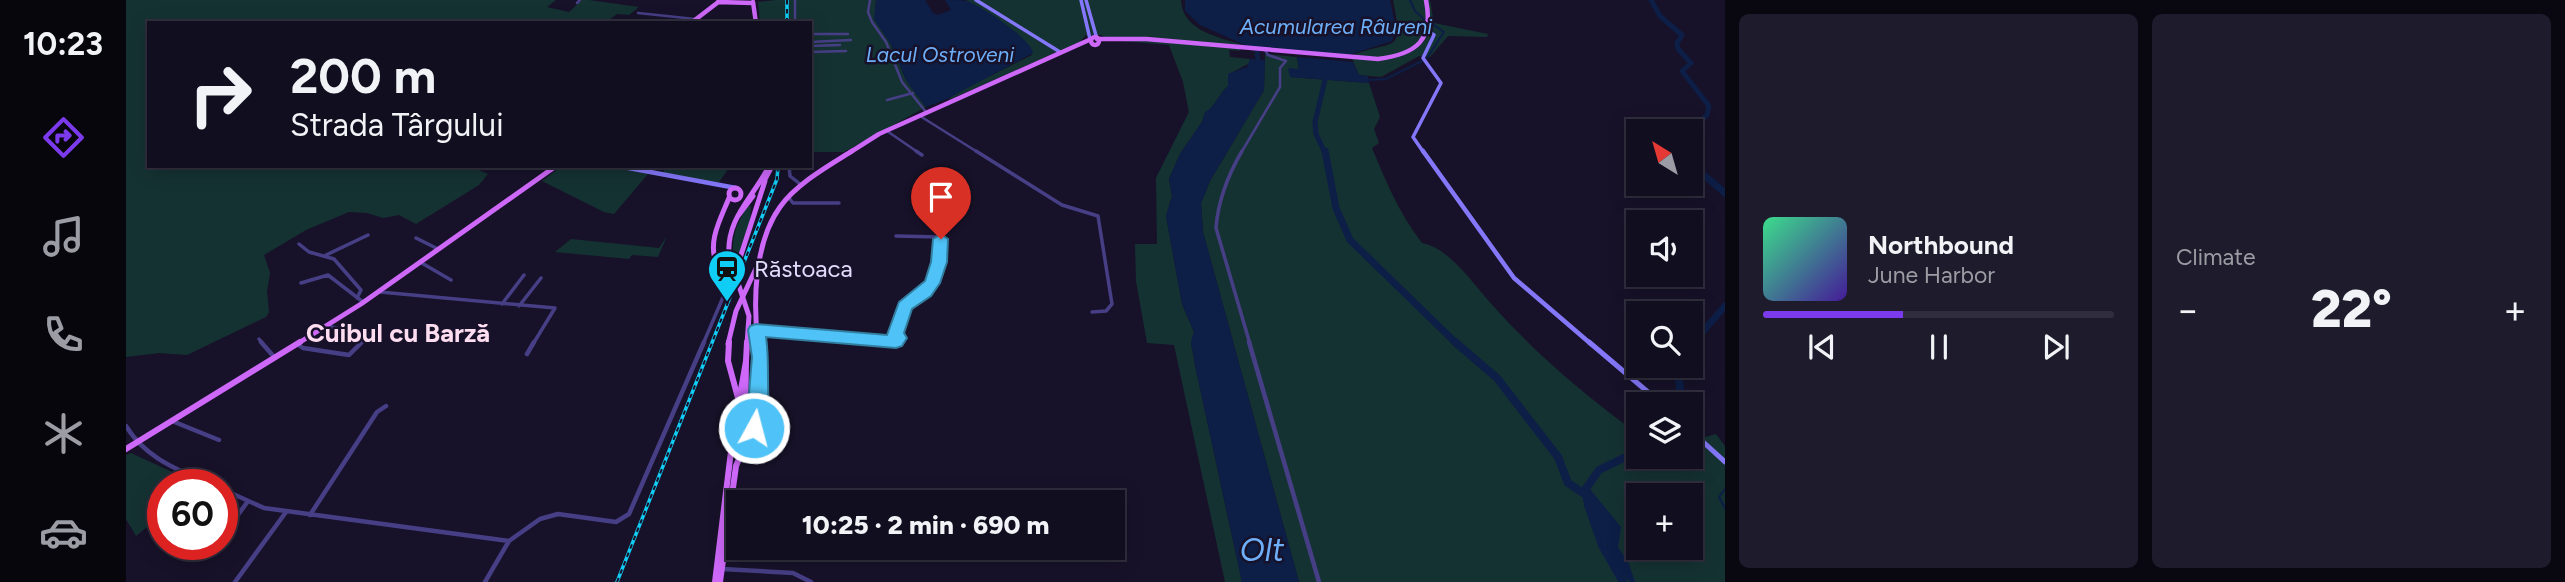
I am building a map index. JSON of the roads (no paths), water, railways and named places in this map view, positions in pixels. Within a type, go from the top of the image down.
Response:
[{"type":"main road","points":[[976,0],[1060,52]]},
{"type":"main road","points":[[1083,0],[1096,40]]},
{"type":"main road","points":[[734,434],[758,424],[761,417],[758,394],[760,357],[756,330],[761,257],[769,225],[777,211],[802,185],[840,158],[919,115],[1060,52],[1096,40],[1138,39],[1266,52],[1385,60],[1405,56],[1417,47],[1426,30],[1430,19],[1426,0]]},
{"type":"main road","points":[[694,21],[719,1],[753,1],[756,21]]},
{"type":"main road","points":[[1426,30],[1434,35],[1423,58],[1441,83],[1413,137],[1514,278],[1648,392]]},
{"type":"main road","points":[[1077,46],[1096,40]]},
{"type":"main road","points":[[126,449],[378,292],[553,168]]},
{"type":"main road","points":[[630,168],[723,184],[739,189],[742,195],[736,198]]},
{"type":"main road","points":[[757,185],[729,194],[712,248],[717,265],[732,263],[740,258],[769,168]]},
{"type":"main road","points":[[720,582],[736,466],[747,429],[746,361],[749,316],[729,256],[728,239],[735,218],[769,168]]},
{"type":"main road","points":[[744,205],[765,181]]},
{"type":"main road","points":[[723,184],[729,194],[744,205],[756,205]]},
{"type":"main road","points":[[738,398],[727,366],[733,319],[743,291],[761,257]]},
{"type":"main road","points":[[743,291],[752,289],[758,294]]},
{"type":"main road","points":[[715,582],[738,398],[746,361]]},
{"type":"main road","points":[[734,434],[738,440],[746,439]]},
{"type":"main road","points":[[1703,442],[1725,462]]},
{"type":"street","points":[[576,3],[580,0]]},
{"type":"street","points":[[795,0],[795,21]]},
{"type":"street","points":[[870,0],[869,15],[902,82],[926,112]]},
{"type":"street","points":[[638,13],[696,19]]},
{"type":"street","points":[[812,34],[848,34]]},
{"type":"street","points":[[812,44],[851,40]]},
{"type":"street","points":[[812,44],[839,45]]},
{"type":"street","points":[[812,52],[846,51]]},
{"type":"street","points":[[1266,52],[1286,61],[1280,68],[1280,87],[1230,172],[1217,215],[1216,228],[1319,582]]},
{"type":"street","points":[[887,100],[913,93]]},
{"type":"street","points":[[919,115],[1062,205],[1075,210],[1091,211],[1098,216],[1112,304],[1106,310],[1092,312]]},
{"type":"street","points":[[887,131],[922,155]]},
{"type":"street","points":[[789,168],[790,176],[802,185]]},
{"type":"street","points":[[790,200],[839,203]]},
{"type":"street","points":[[325,255],[368,235]]},
{"type":"street","points":[[756,330],[889,341],[890,335],[895,335],[905,306],[925,292],[932,283],[942,244],[939,237],[896,236]]},
{"type":"street","points":[[416,238],[438,250]]},
{"type":"street","points":[[299,244],[339,264],[360,288],[360,301],[325,274],[301,283]]},
{"type":"street","points":[[485,582],[509,541],[528,525],[549,516],[616,522],[629,514],[740,258]]},
{"type":"street","points":[[420,262],[451,279]]},
{"type":"street","points":[[717,265],[724,279],[726,292]]},
{"type":"street","points":[[502,304],[524,275]]},
{"type":"street","points":[[519,306],[541,278]]},
{"type":"street","points":[[378,292],[555,308],[527,354]]},
{"type":"street","points":[[297,344],[303,348],[349,355],[370,334],[326,326]]},
{"type":"street","points":[[259,339],[275,358]]},
{"type":"street","points":[[310,515],[377,412],[386,406]]},
{"type":"street","points":[[172,421],[219,440]]},
{"type":"street","points":[[126,426],[135,443],[153,458],[177,469]]},
{"type":"street","points":[[238,496],[264,509],[509,541]]},
{"type":"street","points":[[238,515],[248,501]]},
{"type":"street","points":[[235,582],[286,512]]},
{"type":"street","points":[[722,569],[793,573],[811,582]]},
{"type":"water","name":"Lacul Ostroveni","points":[[876,0],[925,0],[933,13],[938,15],[951,10],[945,0],[967,1],[1016,32],[1033,53],[947,99],[926,107],[906,80],[893,48],[874,19]]},
{"type":"water","name":"Acumularea Râureni","points":[[1185,0],[1390,0],[1396,29],[1392,41],[1346,56],[1247,46],[1200,25],[1185,11]]},
{"type":"water","points":[[1297,57],[1353,62],[1359,75],[1368,76],[1369,83],[1290,77],[1288,68],[1299,69]]},
{"type":"water","name":"Olt","points":[[1250,59],[1265,60],[1264,90],[1210,181],[1201,203],[1203,232],[1299,582],[1242,582],[1196,370],[1191,342],[1194,332],[1182,304],[1166,216],[1172,196],[1169,179],[1180,154],[1202,122],[1205,112],[1228,86],[1228,74],[1247,67]]},
{"type":"water","points":[[1585,483],[1621,527],[1618,547],[1629,564],[1635,582],[1630,582],[1617,569],[1603,536],[1593,527],[1583,501]]},
{"type":"waterway","points":[[1410,0],[1415,11],[1426,21]]},
{"type":"waterway","points":[[1651,0],[1660,16],[1682,35],[1677,43],[1678,49],[1691,63],[1682,71],[1709,106],[1703,119]]},
{"type":"waterway","points":[[1427,58],[1444,32],[1431,23]]},
{"type":"waterway","name":"Olt","points":[[1256,43],[1259,69]]},
{"type":"waterway","points":[[1369,80],[1386,79],[1422,61]]},
{"type":"waterway","points":[[1325,80],[1315,122],[1316,134],[1325,153]]},
{"type":"waterway","points":[[1325,151],[1336,208],[1350,240],[1457,344]]},
{"type":"waterway","points":[[1703,174],[1725,193]]},
{"type":"waterway","points":[[1703,331],[1725,306]]},
{"type":"waterway","points":[[1455,342],[1497,378],[1558,457],[1568,483],[1586,495]]},
{"type":"waterway","points":[[1679,378],[1680,392]]},
{"type":"waterway","points":[[1585,490],[1599,470],[1626,457]]},
{"type":"waterway","points":[[1725,489],[1719,497],[1725,508]]},
{"type":"waterway","points":[[1588,505],[1602,545],[1623,582]]},
{"type":"railway","points":[[787,0],[787,21]]},
{"type":"railway","points":[[617,582],[777,179],[778,168]]},
{"type":"place","name":"Răstoaca","points":[[727,303]]},
{"type":"district","name":"Cuibul cu Barză","points":[[398,333]]}]
